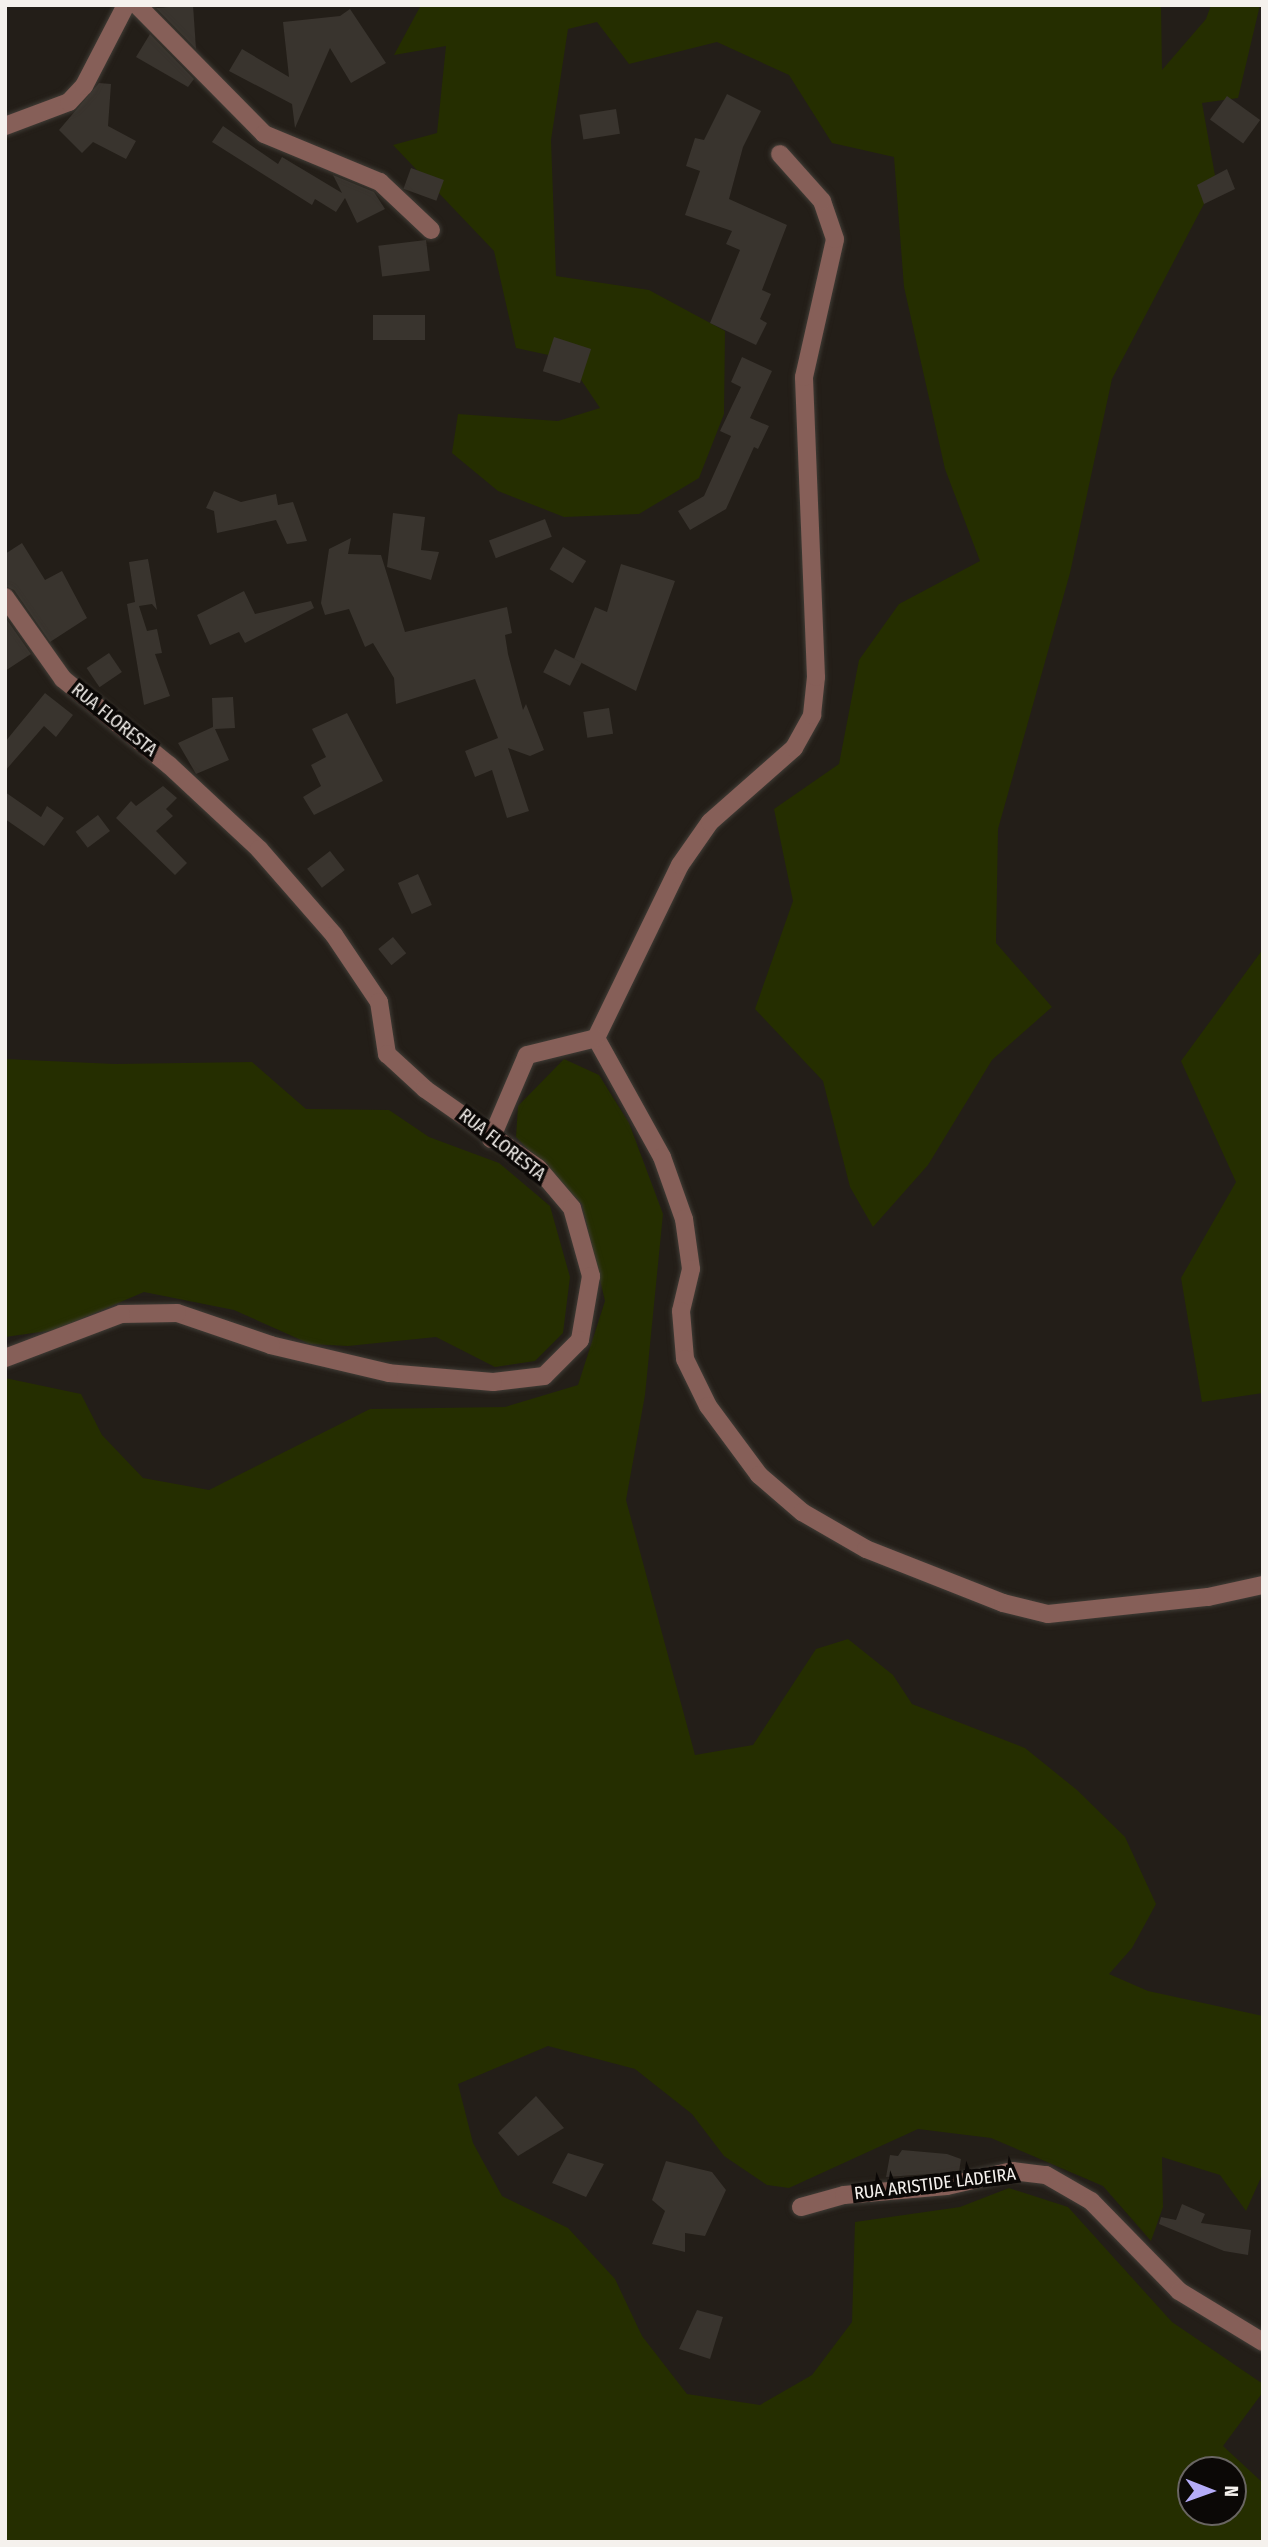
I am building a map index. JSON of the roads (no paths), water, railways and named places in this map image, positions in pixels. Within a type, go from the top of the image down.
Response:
[{"type":"street","points":[[5,126],[69,102],[84,86],[126,5]]},
{"type":"street","points":[[137,5],[264,134],[380,183],[431,230]]},
{"type":"street","points":[[596,1038],[680,865],[710,822],[794,748],[812,715],[816,677],[804,377],[835,239],[822,201],[780,154]]},
{"type":"street","name":"RUA FLORESTA","points":[[5,597],[63,679],[169,765],[259,849],[334,936],[379,1002],[387,1054],[491,1139],[538,1168],[572,1208],[591,1276],[580,1340],[544,1376],[493,1381],[389,1373],[271,1345],[177,1312],[121,1314],[5,1358]]},
{"type":"street","points":[[491,1139],[527,1055],[596,1038]]},
{"type":"street","points":[[596,1038],[662,1157],[684,1219],[691,1269],[681,1311],[685,1359],[708,1406],[759,1475],[802,1512],[866,1549],[1003,1603],[1048,1614],[1195,1598],[1263,1585]]},
{"type":"street","name":"RUA ARISTIDE LADEIRA","points":[[801,2207],[844,2195],[947,2186],[1012,2171],[1046,2175],[1091,2201],[1179,2291],[1263,2342]]}]
